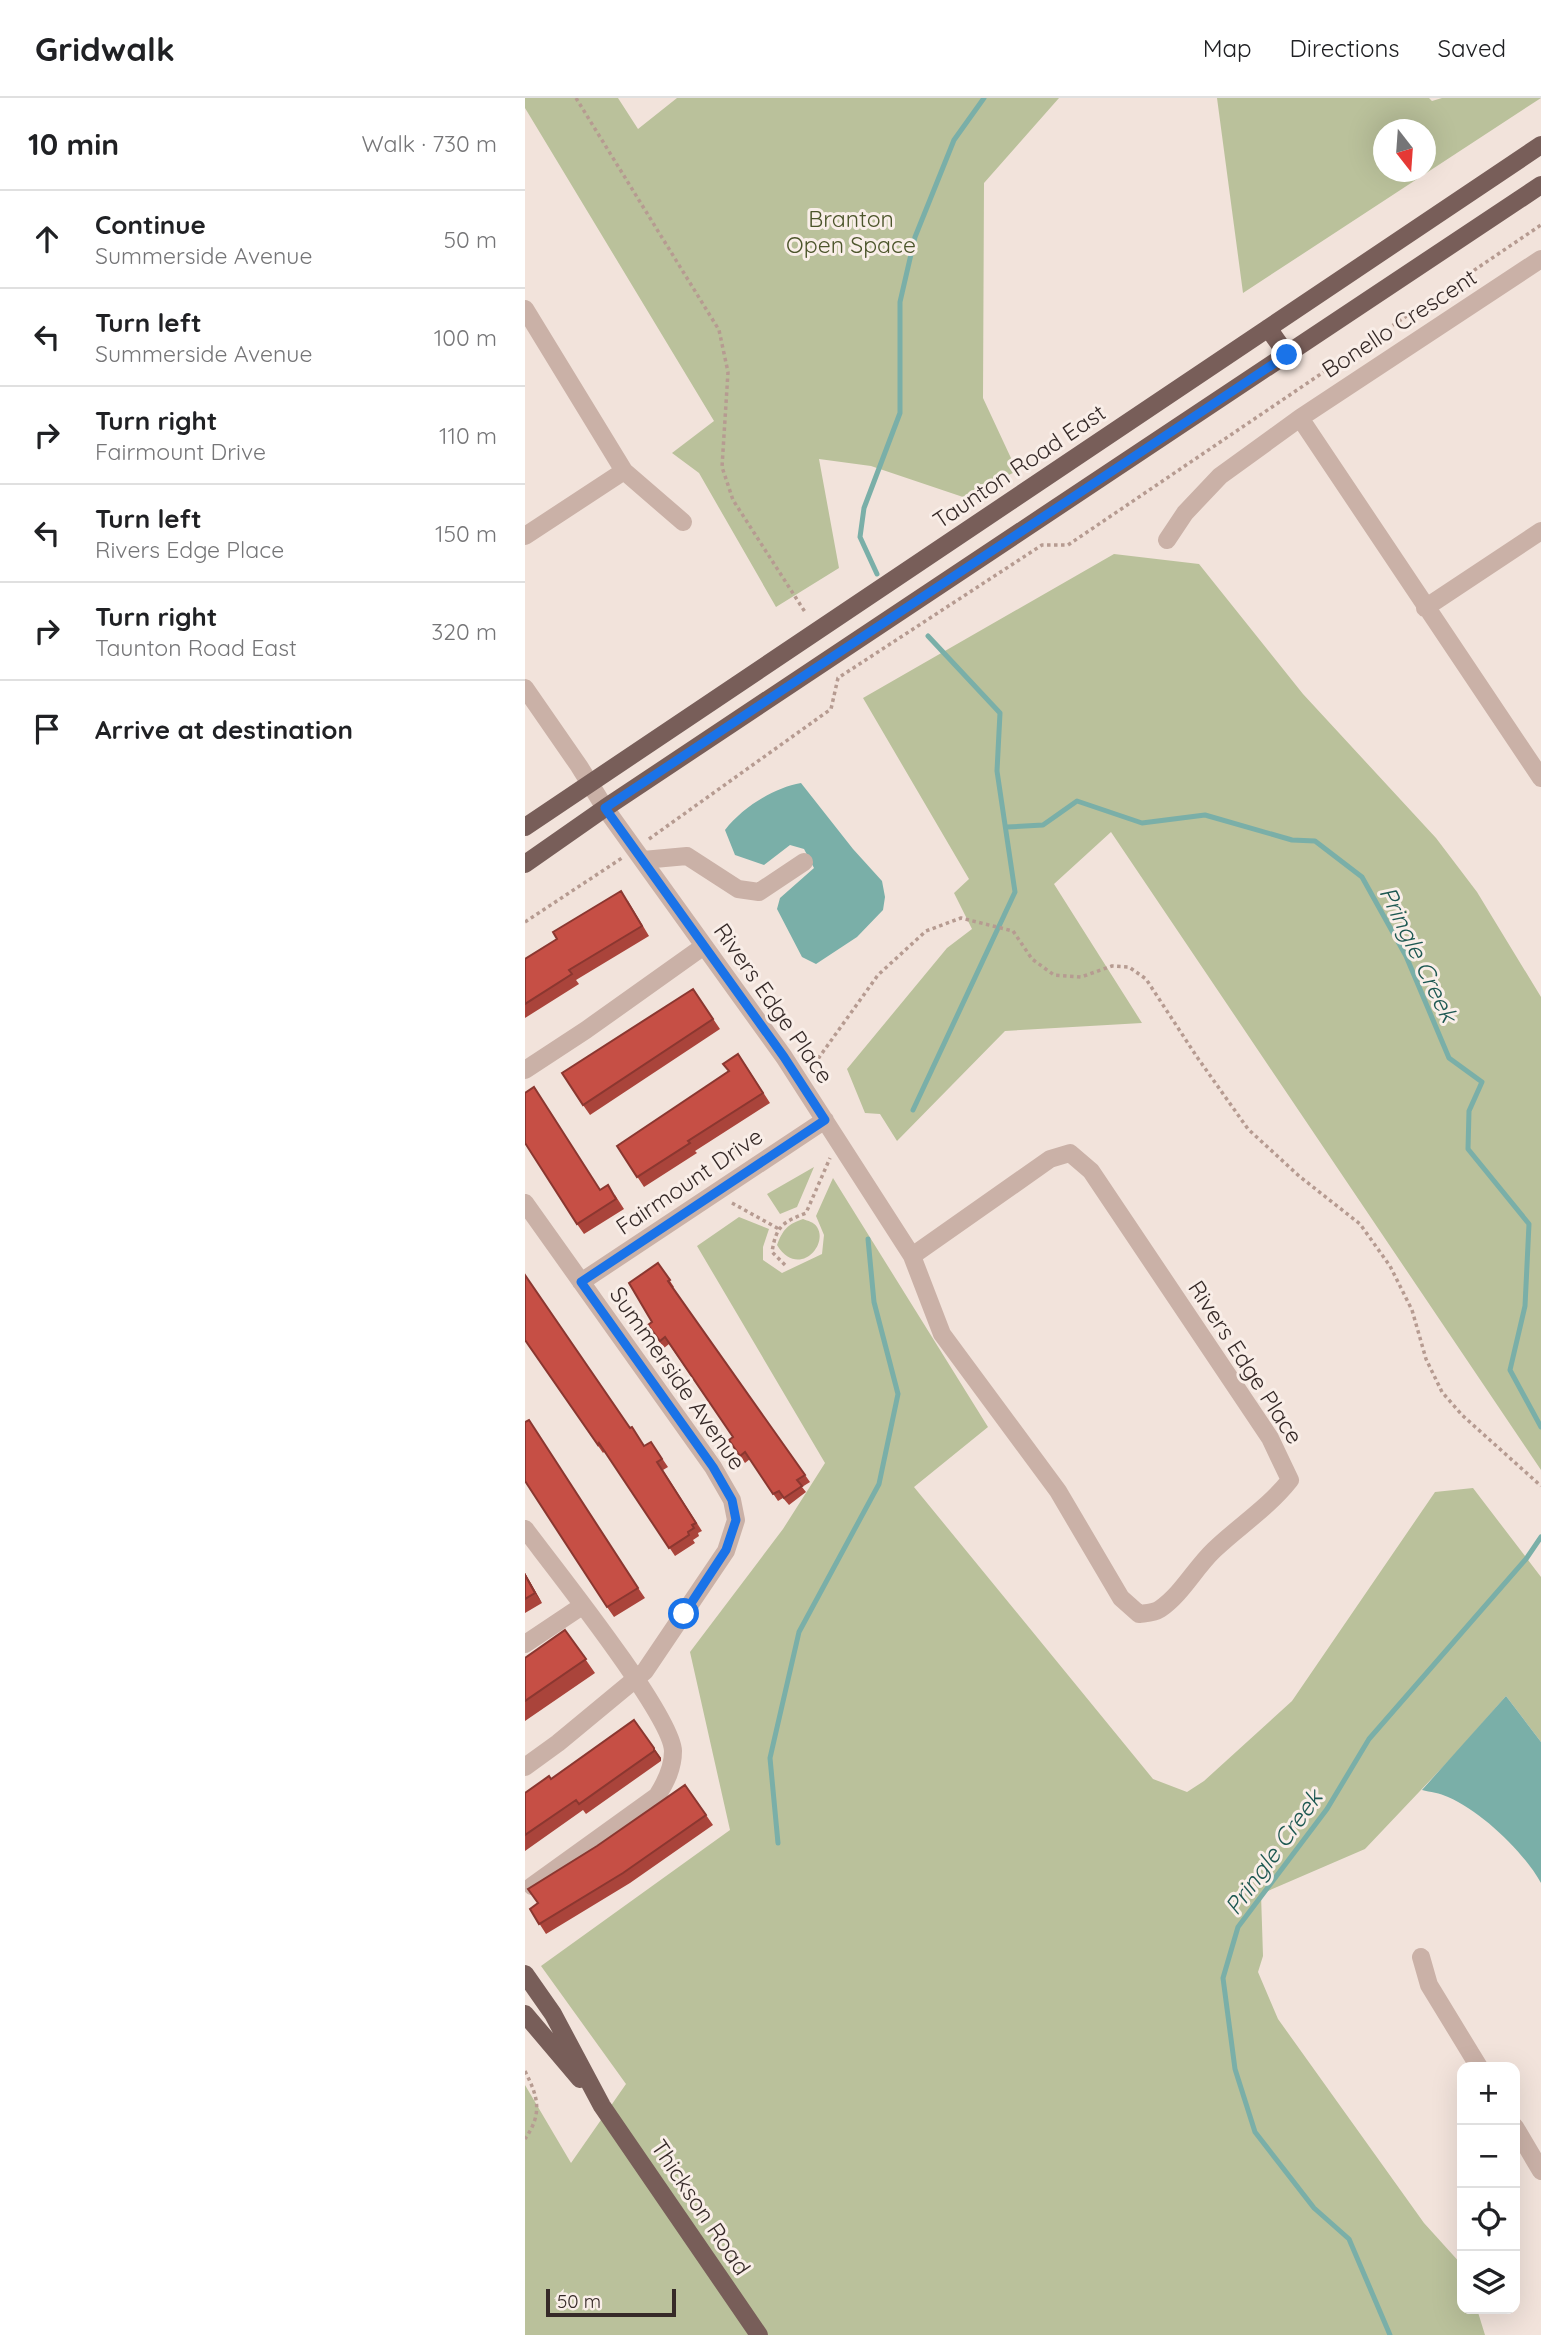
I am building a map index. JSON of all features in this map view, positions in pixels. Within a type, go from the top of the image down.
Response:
[{"type":"main road","name":"Taunton Road East","points":[[525,827],[1541,145]]},
{"type":"main road","points":[[525,864],[605,808],[1541,185]]},
{"type":"main road","points":[[1268,328],[1287,355]]},
{"type":"main road","points":[[1145,411],[1164,435]]},
{"type":"main road","name":"Thickson Road","points":[[525,1974],[553,2014],[602,2106]]},
{"type":"main road","name":"Thickson Road","points":[[525,2014],[602,2106],[759,2335]]},
{"type":"street","name":"Bonello Crescent","points":[[1167,540],[1185,513],[1220,475],[1300,418],[1541,259]]},
{"type":"street","points":[[525,309],[624,471],[683,522]]},
{"type":"street","points":[[1300,418],[1541,778]]},
{"type":"street","points":[[525,536],[624,471]]},
{"type":"street","points":[[1425,608],[1541,531]]},
{"type":"street","name":"Rivers Edge Place","points":[[525,688],[605,808],[825,1120],[912,1256],[942,1334],[1058,1491],[1121,1598],[1139,1614],[1158,1611],[1235,1530],[1264,1510],[1290,1480],[1262,1427],[1091,1171],[1070,1153],[1050,1159],[912,1256]]},
{"type":"street","points":[[639,854],[687,856],[738,889],[759,892],[804,862]]},
{"type":"street","points":[[525,1070],[704,946]]},
{"type":"street","name":"Fairmount Drive","points":[[581,1282],[825,1120]]},
{"type":"street","name":"Summerside Avenue","points":[[525,1203],[713,1467],[732,1500],[736,1520],[726,1550],[645,1671],[525,1767]]},
{"type":"street","points":[[525,1529],[636,1679],[667,1733],[673,1750],[668,1778],[657,1796],[532,1886]]},
{"type":"street","points":[[525,1644],[582,1606]]},
{"type":"street","points":[[1420,1957],[1429,1984],[1476,2062]]},
{"type":"street","points":[[1520,2135],[1541,2171]]},
{"type":"path","points":[[576,98],[719,330],[728,372],[722,467],[733,500],[805,612]]},
{"type":"path","points":[[525,922],[639,854],[831,709],[838,678],[1042,545],[1068,545],[1541,225]]},
{"type":"path","points":[[801,1084],[877,975],[926,931],[961,918],[1013,931],[1032,959],[1054,975],[1081,977],[1112,966],[1129,967],[1146,979],[1248,1129],[1299,1176],[1360,1224],[1390,1266],[1412,1310],[1426,1359],[1442,1392],[1462,1415],[1541,1486]]},
{"type":"path","points":[[785,1265],[772,1252],[775,1235],[786,1221],[806,1213],[838,1140]]},
{"type":"path","points":[[715,1193],[779,1229]]},
{"type":"path","points":[[525,2071],[537,2096],[534,2126],[525,2139]]},
{"type":"green space","name":"Branton Open Space","points":[[525,98],[618,98],[638,129],[677,98],[1059,98],[984,183],[983,398],[1017,471],[963,497],[871,466],[819,459],[839,568],[776,607],[699,473],[672,453],[714,421],[525,108]]},
{"type":"green space","points":[[1217,98],[1429,98],[1432,101],[1442,98],[1541,98],[1436,167],[1436,119],[1373,119],[1373,182],[1413,182],[1243,293]]},
{"type":"green space","points":[[1114,554],[1199,564],[1303,694],[1436,838],[1477,892],[1541,997],[1541,1470],[1111,832],[1054,884],[1142,1023],[1005,1031],[897,1141],[880,1114],[865,1113],[847,1069],[947,948],[972,929],[954,893],[969,879],[863,698]]},
{"type":"green space","points":[[814,1167],[797,1207],[780,1214],[767,1194]]},
{"type":"green space","points":[[833,1178],[988,1427],[914,1487],[1153,1779],[1187,1792],[1204,1781],[1292,1701],[1435,1492],[1473,1488],[1541,1577],[1541,1742],[1506,1696],[1365,1849],[1261,1894],[1263,1956],[1258,1972],[1278,2019],[1424,2223],[1457,2259],[1457,2314],[1479,2314],[1485,2335],[525,2335],[525,2085],[571,2163],[626,2084],[541,1966],[730,1830],[690,1652],[783,1529],[825,1463],[697,1246],[739,1217],[769,1229],[763,1247],[763,1260],[782,1273],[822,1254],[824,1235],[816,1216]]},
{"type":"green space","points":[[803,1219],[817,1227],[819,1242],[809,1256],[794,1259],[785,1255],[777,1245],[787,1228]]},
{"type":"water","points":[[801,783],[882,881],[885,897],[883,910],[857,937],[816,964],[802,957],[777,909],[780,898],[814,868],[804,849],[790,845],[764,865],[735,855],[725,830],[759,800],[780,789]]},
{"type":"water","points":[[1506,1696],[1541,1742],[1541,1883],[1524,1858],[1488,1822],[1448,1797],[1422,1790]]},
{"type":"building","points":[[621,891],[642,926],[569,970],[572,974],[525,1004],[525,959],[557,939],[553,932]]},
{"type":"building","points":[[693,989],[713,1019],[583,1105],[562,1073]]},
{"type":"building","points":[[738,1054],[763,1093],[637,1177],[617,1146],[729,1071],[723,1064]]},
{"type":"building","points":[[534,1087],[600,1190],[608,1185],[616,1199],[577,1224],[525,1143],[525,1093]]},
{"type":"building","points":[[658,1263],[805,1475],[797,1480],[802,1486],[784,1498],[779,1491],[773,1494],[745,1452],[740,1456],[729,1440],[733,1437],[665,1337],[660,1341],[648,1325],[652,1322],[629,1283]]},
{"type":"building","points":[[525,1275],[630,1428],[632,1427],[644,1446],[651,1442],[662,1459],[657,1462],[696,1523],[692,1525],[694,1528],[688,1532],[689,1535],[669,1548],[599,1443],[598,1445],[525,1340]]},
{"type":"building","points":[[529,1420],[638,1588],[607,1607],[525,1481],[525,1422]]},
{"type":"building","points":[[525,1575],[535,1593],[525,1599]]},
{"type":"building","points":[[565,1630],[586,1659],[525,1701],[525,1658]]},
{"type":"building","points":[[634,1720],[654,1751],[579,1804],[576,1800],[525,1835],[525,1793],[549,1776],[551,1779]]},
{"type":"building","points":[[685,1785],[706,1815],[623,1873],[539,1924],[530,1909],[538,1903],[528,1889],[597,1846]]},
{"type":"waterway","name":"Pringle Creek","points":[[877,574],[860,537],[864,508],[900,413],[900,302],[915,237],[954,140],[984,98]]},
{"type":"waterway","points":[[913,1110],[1015,892],[997,771],[1000,713],[928,636]]},
{"type":"waterway","name":"Pringle Creek","points":[[1007,827],[1043,825],[1077,801],[1142,823],[1205,815],[1292,840],[1315,841],[1362,877],[1406,956],[1449,1058],[1482,1082],[1469,1111],[1468,1149],[1529,1224],[1525,1306],[1510,1370],[1541,1427]]},
{"type":"waterway","points":[[778,1843],[770,1758],[799,1632],[879,1484],[898,1394],[874,1302],[868,1239]]},
{"type":"waterway","name":"Pringle Creek","points":[[1390,2335],[1349,2239],[1314,2208],[1255,2132],[1235,2069],[1223,1978],[1238,1927],[1327,1809],[1369,1739],[1526,1559],[1541,1537]]},
{"type":"route","points":[[684,1614],[726,1550],[736,1520],[732,1500],[713,1467],[581,1282],[825,1120],[784,1057],[605,808],[1287,355]]}]
